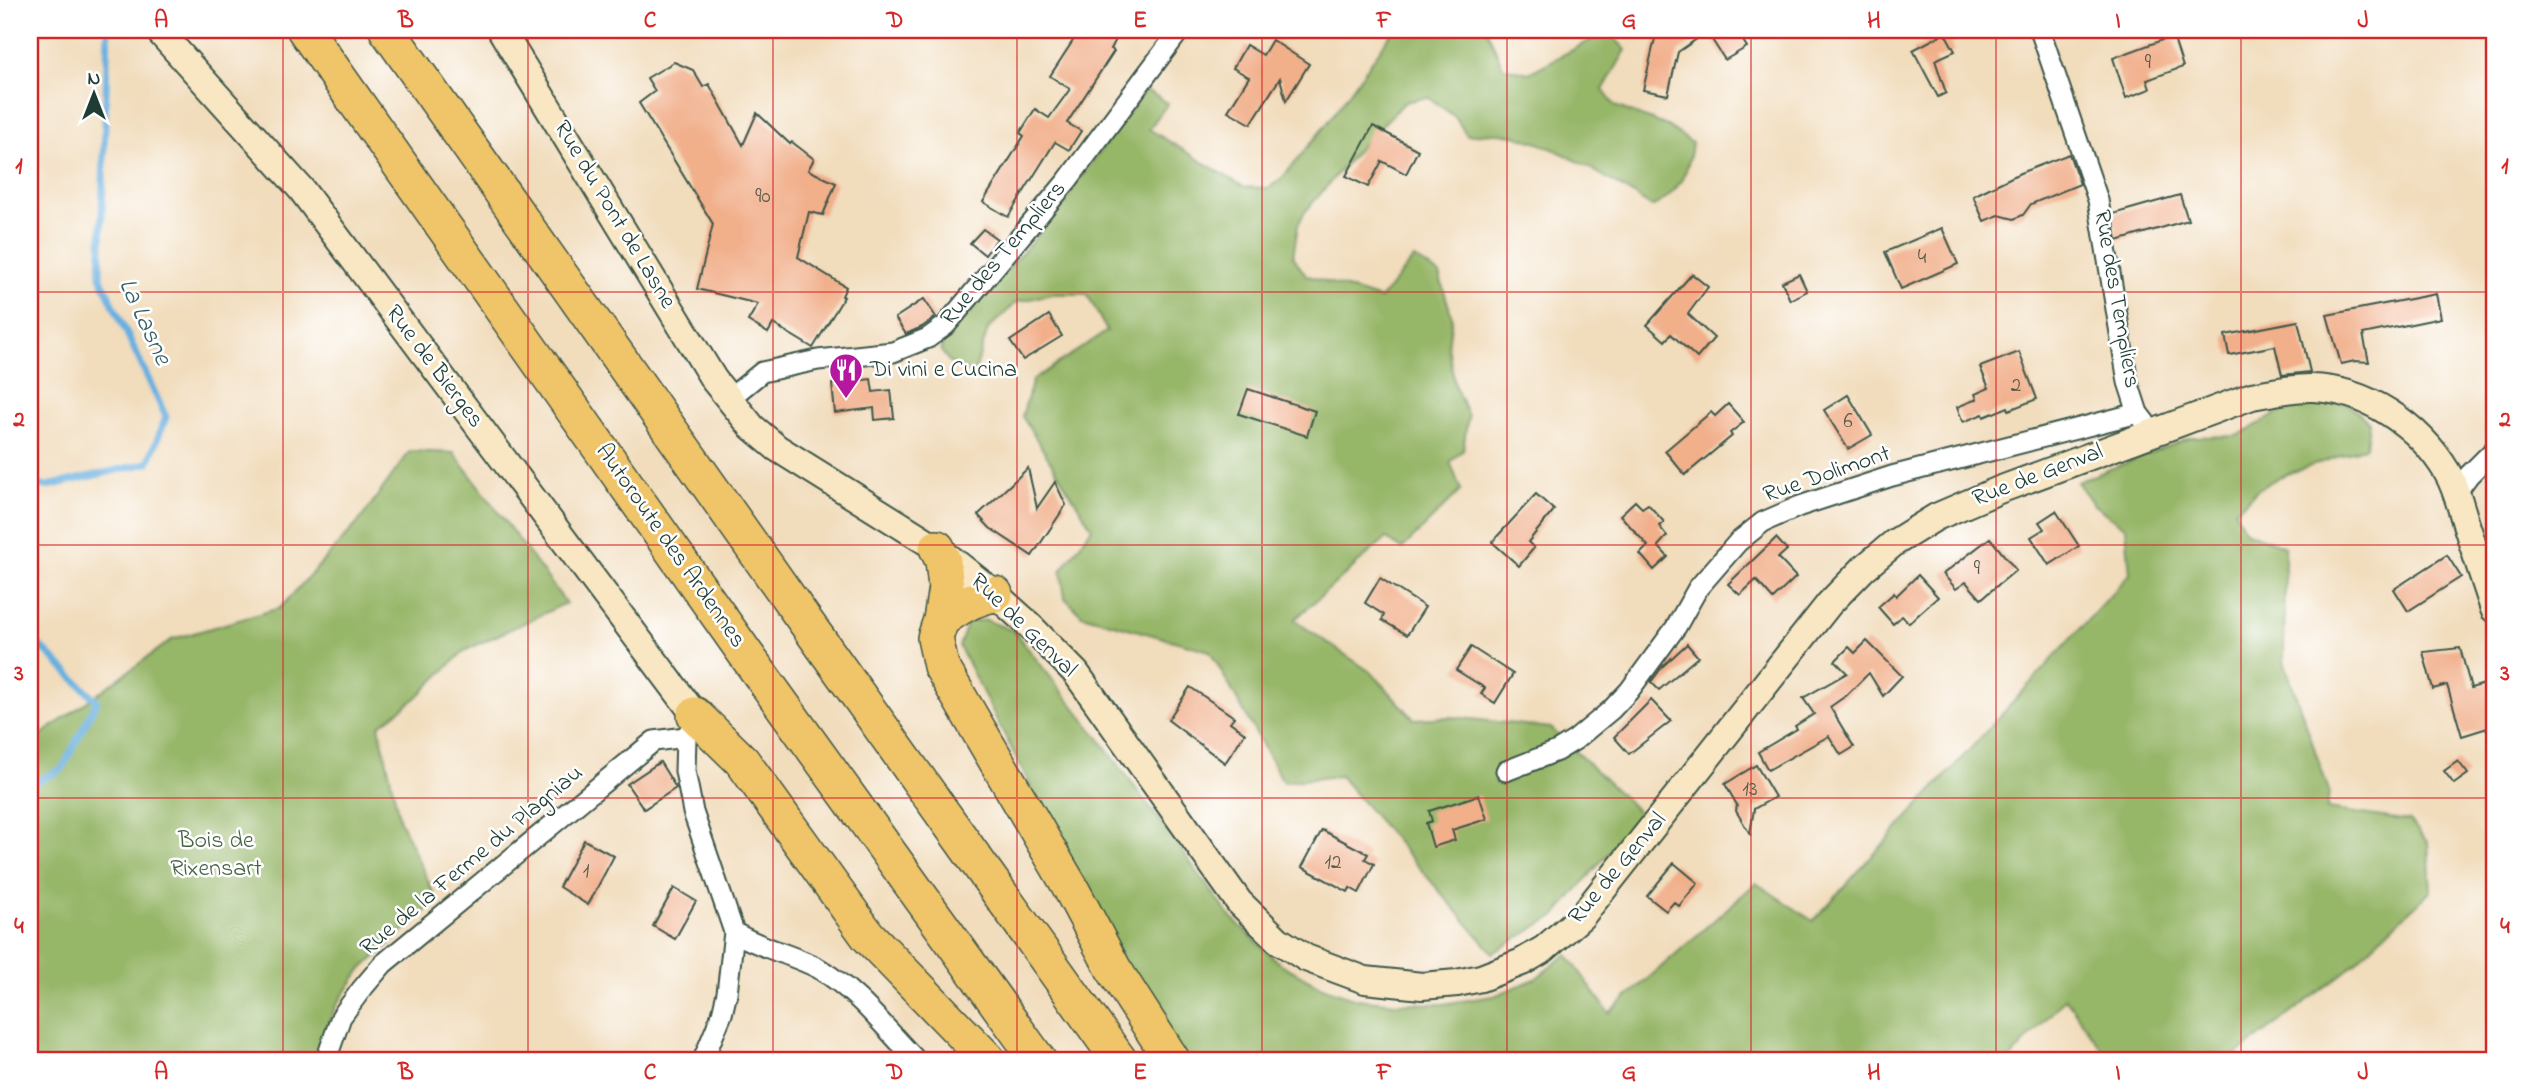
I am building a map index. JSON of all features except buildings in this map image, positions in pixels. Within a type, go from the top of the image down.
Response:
[{"type":"highway","name":"Autoroute des Ardennes","points":[[305,30],[755,667],[1038,1060]]},
{"type":"highway","points":[[387,30],[1119,1060]]},
{"type":"highway","points":[[937,548],[943,562],[946,587],[935,638],[941,666],[1069,885],[1113,968],[1172,1060]]},
{"type":"highway","points":[[941,620],[976,598],[995,594]]},
{"type":"highway","points":[[690,726],[742,761],[868,936],[988,1060]]},
{"type":"street","name":"Rue de Bierges","points":[[158,30],[301,189],[690,726]]},
{"type":"street","name":"Rue du Pont de Lasne","points":[[501,30],[714,380],[730,398]]},
{"type":"street","name":"Rue des Templiers","points":[[730,398],[762,372],[818,360],[893,352],[928,338],[946,325],[1067,181],[1180,30]]},
{"type":"street","name":"Rue des Templiers","points":[[2040,30],[2098,200],[2123,356],[2145,423]]},
{"type":"street","points":[[2145,423],[2290,389],[2331,390],[2369,402],[2409,426],[2439,461],[2456,493],[2494,609]]},
{"type":"street","name":"Rue de Genval","points":[[730,398],[752,427],[777,448],[937,548],[995,594],[1076,673],[1238,902],[1278,940],[1306,958],[1365,980],[1422,986],[1481,978],[1522,962],[1544,949],[1583,916],[1829,604],[1864,568],[1894,543],[1936,517],[2145,423]]},
{"type":"street","name":"Rue Dolimont","points":[[1506,771],[1557,751],[1575,740],[1611,710],[1629,691],[1676,627],[1698,588],[1738,542],[1763,522],[1892,476],[2145,423]]},
{"type":"street","points":[[2456,493],[2469,475],[2494,450]]},
{"type":"street","points":[[690,726],[685,771],[693,812],[734,932],[722,1014],[703,1060]]},
{"type":"street","name":"Rue de la Ferme du Plagniau","points":[[326,1060],[341,1017],[383,964],[654,741],[690,726]]},
{"type":"street","points":[[734,932],[820,970],[849,991],[916,1060]]},
{"type":"green space","points":[[1394,30],[1487,30],[1503,67],[1529,73],[1608,31],[1626,50],[1603,90],[1615,106],[1667,126],[1692,143],[1685,173],[1676,189],[1652,207],[1582,163],[1543,145],[1501,133],[1467,135],[1454,116],[1428,97],[1405,102],[1360,147],[1304,213],[1298,225],[1293,257],[1306,275],[1380,299],[1414,258],[1439,274],[1452,317],[1448,347],[1455,386],[1468,416],[1463,450],[1450,462],[1461,490],[1402,549],[1386,538],[1294,620],[1372,673],[1414,719],[1453,717],[1551,728],[1641,814],[1556,915],[1493,953],[1340,776],[1283,782],[1210,651],[1082,615],[1065,598],[1061,571],[1092,528],[1022,416],[1033,380],[1107,331],[1087,294],[1052,294],[1017,302],[988,329],[974,374],[951,364],[941,351],[943,342],[1037,236],[1146,90],[1168,103],[1149,129],[1244,187],[1269,188],[1283,177],[1326,125]]},
{"type":"green space","points":[[2300,401],[2347,403],[2369,422],[2366,447],[2279,477],[2257,490],[2235,511],[2245,531],[2285,547],[2284,661],[2329,791],[2327,809],[2410,821],[2428,843],[2431,891],[2346,971],[2229,1060],[2123,1060],[2101,1048],[2065,998],[2009,1060],[1185,1060],[1127,974],[959,646],[968,622],[986,620],[1014,631],[1098,737],[1229,915],[1280,964],[1322,987],[1356,999],[1443,1004],[1494,996],[1535,979],[1567,954],[1609,1013],[1756,883],[1813,921],[2130,574],[2126,528],[2094,505],[2077,482],[2192,437],[2237,436]]},
{"type":"green space","name":"Bois de Rixensart","points":[[410,451],[454,453],[566,603],[464,651],[416,698],[379,726],[400,821],[437,900],[360,971],[336,1006],[313,1060],[30,1060],[30,743],[173,639],[280,608],[357,524]]},
{"type":"waterway","name":"La Lasne","points":[[30,485],[48,486],[148,463],[166,417],[100,276],[108,30]]},
{"type":"waterway","name":"La Lasne","points":[[30,636],[97,701],[62,769],[30,785]]},
{"type":"place","name":"Di vini e Cucina","points":[[846,400]]}]
